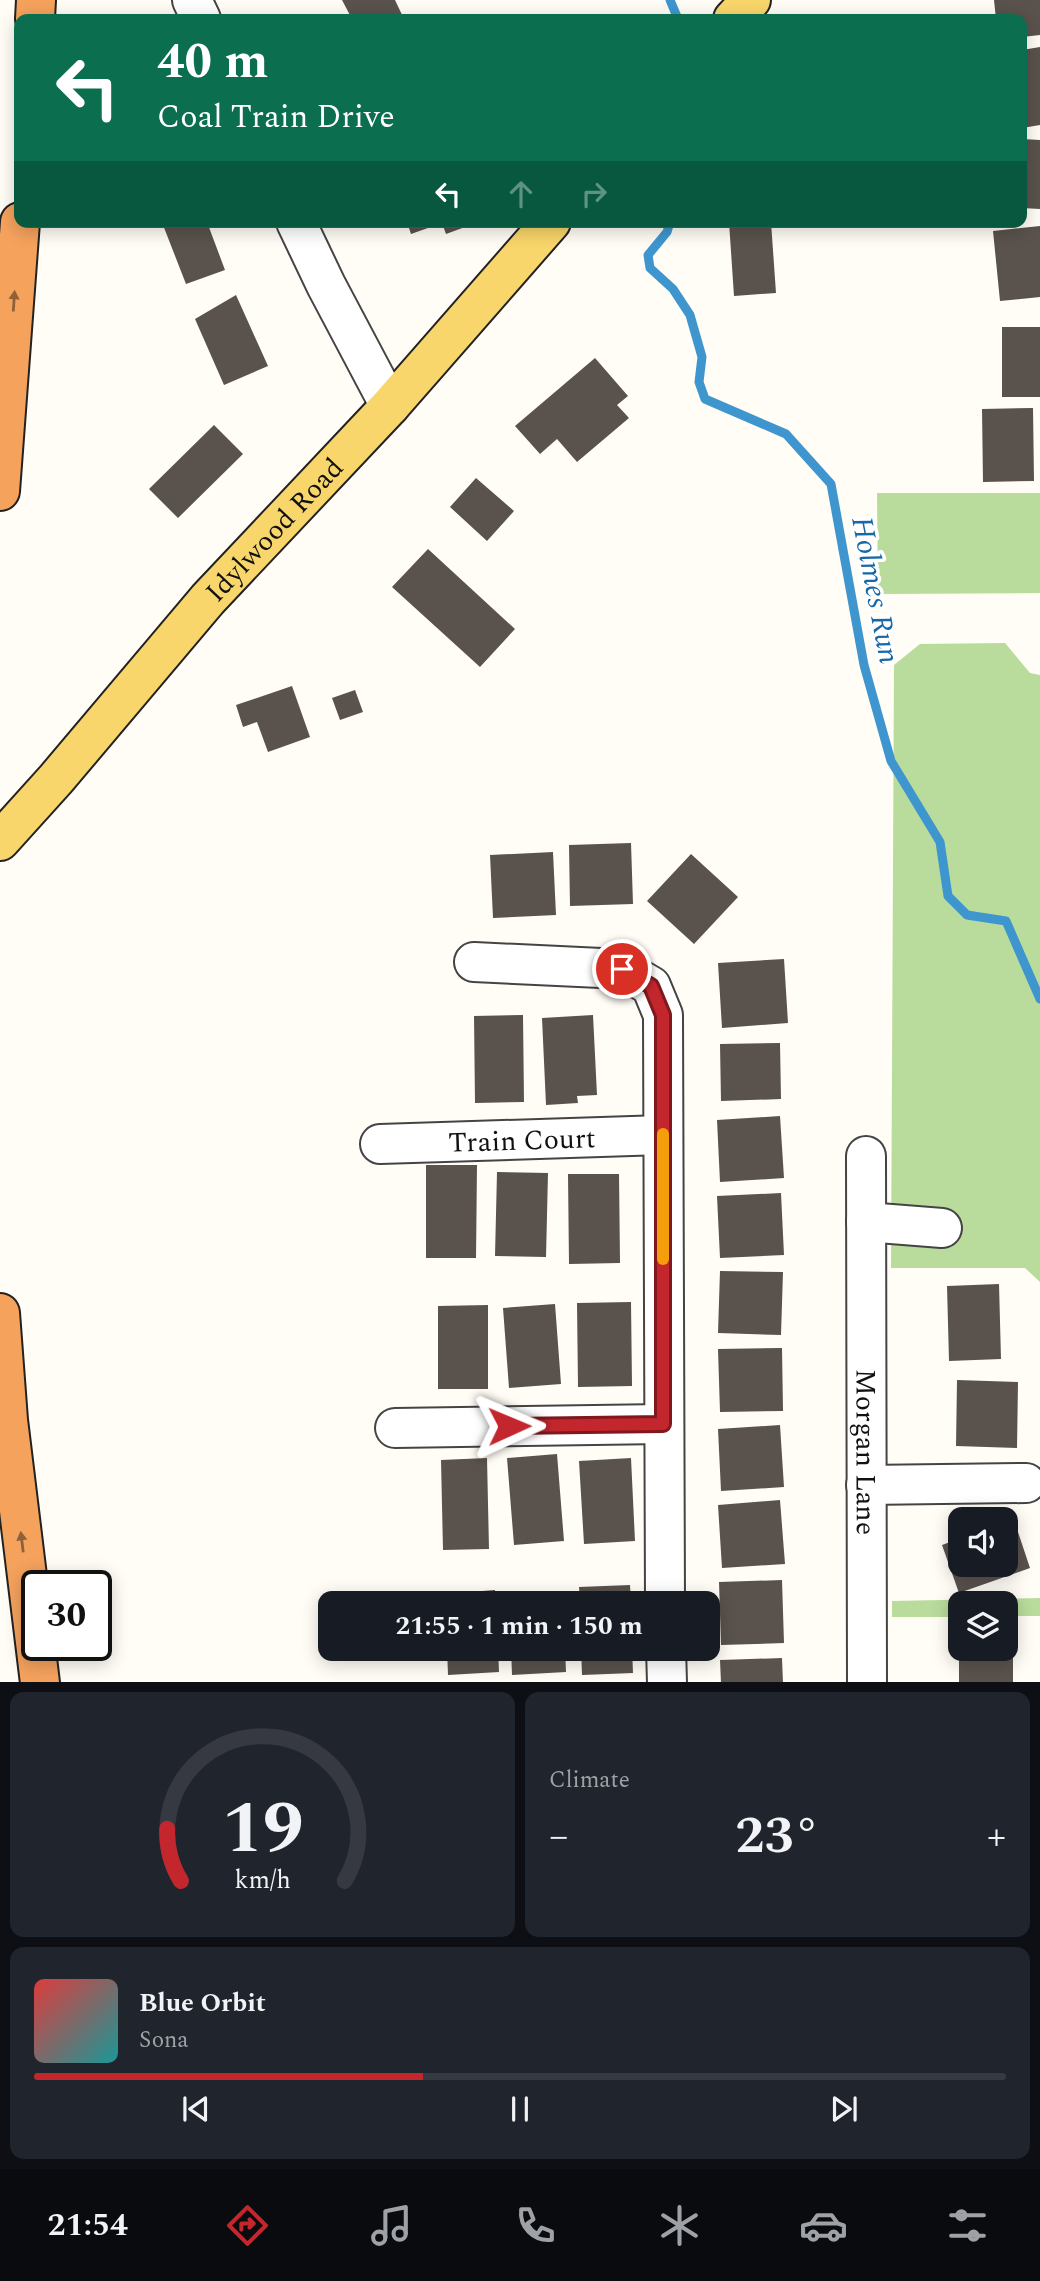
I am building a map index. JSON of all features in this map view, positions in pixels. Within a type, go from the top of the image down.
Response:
[{"type":"highway","points":[[0,491],[20,228]]},
{"type":"highway","points":[[0,1313],[8,1420],[40,1682]]},
{"type":"main road","points":[[738,14],[751,0]]},
{"type":"main road","name":"Idylwood Road","points":[[0,841],[208,599],[390,406],[546,228]]},
{"type":"street","points":[[299,228],[390,406]]},
{"type":"street","points":[[474,962],[622,969],[651,986],[663,1015],[665,1591]]},
{"type":"street","name":"Train Court","points":[[380,1144],[663,1135]]},
{"type":"street","name":"Morgan Lane","points":[[866,1156],[867,1682]]},
{"type":"street","points":[[866,1222],[942,1228]]},
{"type":"street","points":[[395,1428],[663,1424]]},
{"type":"street","points":[[866,1485],[1026,1483]]},
{"type":"street","points":[[666,1661],[667,1682]]},
{"type":"green space","points":[[877,493],[1040,493],[1040,593],[878,594]]},
{"type":"green space","points":[[1005,643],[1030,673],[1040,675],[1040,1282],[1025,1268],[891,1268],[894,665],[920,644]]},
{"type":"green space","points":[[1018,1598],[1040,1598],[1040,1616],[1018,1616]]},
{"type":"green space","points":[[948,1600],[948,1617],[892,1617],[892,1601]]},
{"type":"building","points":[[342,0],[395,0],[402,14],[349,14]]},
{"type":"building","points":[[994,0],[1040,0],[1040,35],[1027,36],[1027,14],[995,14]]},
{"type":"building","points":[[1040,47],[1040,125],[1027,127],[1027,49]]},
{"type":"building","points":[[1027,139],[1040,140],[1040,209],[1027,208]]},
{"type":"building","points":[[1040,226],[1040,297],[1000,301],[993,231]]},
{"type":"building","points":[[164,228],[209,228],[225,270],[186,284]]},
{"type":"building","points":[[409,228],[428,228],[411,234]]},
{"type":"building","points":[[444,228],[462,228],[446,234]]},
{"type":"building","points":[[729,228],[771,228],[776,293],[734,296]]},
{"type":"building","points":[[236,295],[268,366],[224,385],[195,319]]},
{"type":"building","points":[[1002,327],[1040,327],[1040,397],[1002,397]]},
{"type":"building","points":[[595,358],[628,396],[617,405],[629,418],[577,462],[557,439],[540,454],[515,426]]},
{"type":"building","points":[[1033,408],[1034,481],[983,482],[982,409]]},
{"type":"building","points":[[214,425],[243,454],[178,518],[149,489]]},
{"type":"building","points":[[476,478],[514,511],[487,541],[450,507]]},
{"type":"building","points":[[428,549],[515,629],[480,667],[392,587]]},
{"type":"building","points":[[292,686],[310,737],[268,752],[257,722],[243,727],[236,705]]},
{"type":"building","points":[[355,690],[363,712],[340,720],[332,698]]},
{"type":"building","points":[[631,843],[633,904],[570,906],[569,845]]},
{"type":"building","points":[[553,852],[556,915],[493,918],[490,855]]},
{"type":"building","points":[[691,854],[738,897],[694,944],[647,901]]},
{"type":"building","points":[[784,959],[788,1023],[722,1028],[718,963]]},
{"type":"building","points":[[523,1015],[524,1102],[475,1103],[474,1016]]},
{"type":"building","points":[[593,1015],[597,1095],[577,1096],[578,1103],[546,1105],[542,1018]]},
{"type":"building","points":[[780,1043],[781,1099],[721,1101],[720,1044]]},
{"type":"building","points":[[780,1116],[784,1178],[720,1182],[717,1120]]},
{"type":"building","points":[[426,1165],[477,1165],[476,1258],[426,1258]]},
{"type":"building","points":[[497,1172],[548,1173],[546,1257],[495,1256]]},
{"type":"building","points":[[568,1174],[619,1174],[620,1263],[569,1264]]},
{"type":"building","points":[[781,1193],[784,1255],[720,1258],[717,1196]]},
{"type":"building","points":[[720,1271],[783,1272],[781,1335],[718,1333]]},
{"type":"building","points":[[999,1284],[1001,1359],[949,1361],[947,1286]]},
{"type":"building","points":[[631,1302],[632,1386],[578,1387],[577,1303]]},
{"type":"building","points":[[555,1304],[561,1384],[509,1388],[503,1308]]},
{"type":"building","points":[[488,1305],[488,1389],[438,1389],[438,1306]]},
{"type":"building","points":[[782,1348],[783,1411],[720,1412],[718,1349]]},
{"type":"building","points":[[957,1380],[1018,1382],[1017,1448],[956,1446]]},
{"type":"building","points":[[780,1425],[784,1487],[721,1491],[718,1429]]},
{"type":"building","points":[[557,1454],[564,1541],[514,1545],[507,1458]]},
{"type":"building","points":[[487,1458],[489,1549],[443,1550],[441,1460]]},
{"type":"building","points":[[631,1458],[635,1541],[584,1544],[579,1461]]},
{"type":"building","points":[[780,1500],[785,1564],[722,1568],[718,1505]]},
{"type":"building","points":[[1018,1532],[1030,1568],[1018,1572]]},
{"type":"building","points":[[948,1543],[948,1562],[942,1545]]},
{"type":"building","points":[[953,1577],[1004,1577],[965,1591],[958,1591]]},
{"type":"building","points":[[782,1580],[784,1643],[721,1645],[719,1582]]},
{"type":"building","points":[[630,1585],[630,1591],[579,1591],[579,1587]]},
{"type":"building","points":[[782,1658],[783,1682],[721,1682],[720,1660]]},
{"type":"building","points":[[447,1661],[499,1661],[499,1672],[448,1675]]},
{"type":"building","points":[[511,1661],[566,1661],[566,1672],[512,1675]]},
{"type":"building","points":[[581,1661],[633,1661],[633,1673],[582,1675]]},
{"type":"building","points":[[959,1661],[1013,1661],[1013,1682],[959,1682]]},
{"type":"waterway","name":"Holmes Run","points":[[670,0],[676,14]]},
{"type":"waterway","name":"Holmes Run","points":[[668,228],[648,255],[650,268],[673,289],[690,315],[702,357],[699,382],[705,399],[786,434],[831,484],[864,665],[891,761],[940,842],[948,896],[967,915],[1006,921],[1040,999]]},
{"type":"slow traffic","points":[[663,1134],[663,1259]]},
{"type":"route","points":[[509,1426],[663,1424],[663,1015],[651,986],[622,969]]}]
